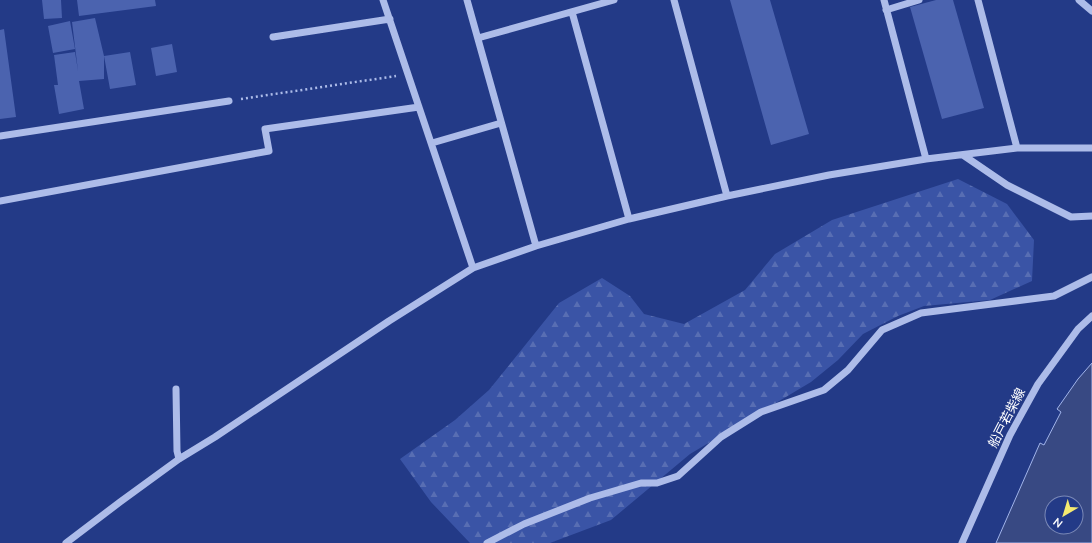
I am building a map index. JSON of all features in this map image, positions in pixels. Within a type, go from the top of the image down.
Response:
[{"type":"street","points":[[383,0],[473,268]]},
{"type":"street","points":[[466,0],[536,246]]},
{"type":"street","points":[[478,38],[614,0]]},
{"type":"street","points":[[674,0],[727,196]]},
{"type":"street","points":[[884,0],[926,159]]},
{"type":"street","points":[[886,10],[919,0]]},
{"type":"street","points":[[978,0],[1017,148]]},
{"type":"street","points":[[1079,0],[1092,11]]},
{"type":"street","points":[[572,12],[629,219]]},
{"type":"street","points":[[274,37],[390,19]]},
{"type":"street","points":[[0,136],[229,101]]},
{"type":"street","points":[[0,201],[269,151],[265,130],[419,107]]},
{"type":"street","points":[[432,143],[501,123]]},
{"type":"street","points":[[66,543],[180,459],[216,437],[389,320],[473,268],[536,246],[629,219],[727,196],[829,175],[926,159],[1017,148],[1092,148]]},
{"type":"street","points":[[963,155],[1007,186],[1071,217],[1092,216]]},
{"type":"street","points":[[487,543],[524,524],[590,498],[641,483],[657,483],[678,476],[721,437],[760,412],[824,390],[848,370],[882,330],[921,313],[1054,296],[1092,277]]},
{"type":"street","name":"船戸若柴線","points":[[962,543],[1010,435],[1038,384],[1078,330],[1092,316]]},
{"type":"street","points":[[176,389],[177,451],[180,459]]},
{"type":"path","points":[[229,101],[408,74]]},
{"type":"green space","points":[[958,179],[1007,204],[1034,240],[1032,281],[990,300],[924,306],[898,316],[863,334],[838,360],[811,382],[690,454],[611,520],[550,543],[470,543],[431,502],[400,459],[455,420],[489,390],[559,303],[602,278],[630,296],[644,314],[684,324],[745,290],[775,254],[832,220]]},
{"type":"shaded area","points":[[1092,363],[1092,543],[996,543],[1040,443],[1044,445],[1061,412],[1057,409],[1078,379]]},
{"type":"building","points":[[42,0],[61,0],[62,18],[44,19]]},
{"type":"building","points":[[77,0],[155,0],[156,6],[79,16]]},
{"type":"building","points":[[730,0],[770,0],[809,134],[771,145]]},
{"type":"building","points":[[936,0],[953,0],[984,108],[942,119],[910,7]]},
{"type":"building","points":[[95,18],[104,56],[104,79],[79,81],[84,109],[59,114],[54,85],[58,85],[54,55],[75,52],[78,71],[72,22]]},
{"type":"building","points":[[70,21],[75,49],[53,53],[48,26]]},
{"type":"building","points":[[4,29],[16,117],[0,119],[0,30]]},
{"type":"building","points":[[172,44],[177,72],[156,76],[151,48]]},
{"type":"building","points":[[130,52],[136,85],[110,89],[104,56]]}]
